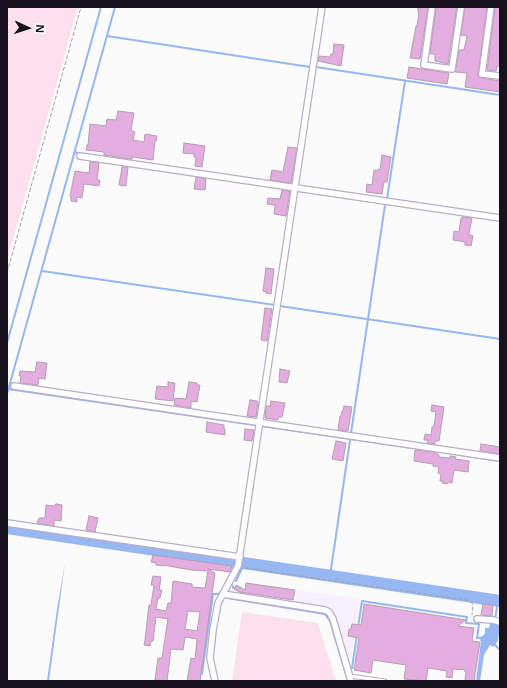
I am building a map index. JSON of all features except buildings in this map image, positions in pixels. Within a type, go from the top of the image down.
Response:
[{"type":"street","points":[[215,681],[211,665],[210,652],[217,608],[239,561],[322,7]]},
{"type":"street","points":[[432,7],[424,65],[452,69],[461,7]]},
{"type":"street","points":[[491,7],[482,74],[500,76]]},
{"type":"street","points":[[80,156],[500,218]]},
{"type":"street","points":[[14,386],[260,425],[500,458]]},
{"type":"street","points":[[7,523],[239,561]]},
{"type":"street","points":[[223,594],[325,610],[329,612],[333,619],[351,678]]},
{"type":"street","points":[[477,619],[496,621]]},
{"type":"lane","points":[[351,678],[386,681]]},
{"type":"path","points":[[7,273],[81,7]]},
{"type":"path","points":[[245,568],[467,600],[472,602],[473,617],[477,619]]},
{"type":"shaded area","points":[[7,7],[78,7],[7,261]]},
{"type":"shaded area","points":[[297,590],[360,599],[350,666],[333,609],[295,602]]},
{"type":"shaded area","points":[[242,612],[318,623],[336,681],[232,681]]},
{"type":"water","points":[[65,563],[49,681],[47,681],[57,609]]},
{"type":"water","points":[[493,621],[500,624],[498,641],[493,647],[490,645],[484,655],[480,681],[476,681],[481,636],[485,633],[485,628],[489,628],[490,623]]},
{"type":"waterway","points":[[7,343],[101,7]]},
{"type":"waterway","points":[[7,394],[115,7]]},
{"type":"waterway","points":[[107,36],[310,67]]},
{"type":"waterway","points":[[316,67],[500,95]]},
{"type":"waterway","points":[[387,199],[405,81]]},
{"type":"waterway","points":[[74,152],[83,154]]},
{"type":"waterway","points":[[351,433],[385,205]]},
{"type":"waterway","points":[[42,271],[275,305]]},
{"type":"waterway","points":[[280,306],[500,339]]},
{"type":"waterway","points":[[8,389],[412,448]]},
{"type":"waterway","points":[[330,576],[350,440]]},
{"type":"waterway","points":[[460,455],[500,461]]},
{"type":"waterway","points":[[7,528],[500,601]]},
{"type":"waterway","points":[[236,581],[244,564]]},
{"type":"waterway","points":[[202,674],[213,594],[219,594]]},
{"type":"waterway","points":[[227,598],[325,614],[330,621],[348,681]]},
{"type":"waterway","points":[[495,620],[498,600]]},
{"type":"waterway","points":[[358,627],[362,601],[467,617],[466,623],[479,624],[477,638],[482,638]]},
{"type":"waterway","points":[[352,668],[357,635]]},
{"type":"waterway","points":[[494,644],[500,650]]}]
